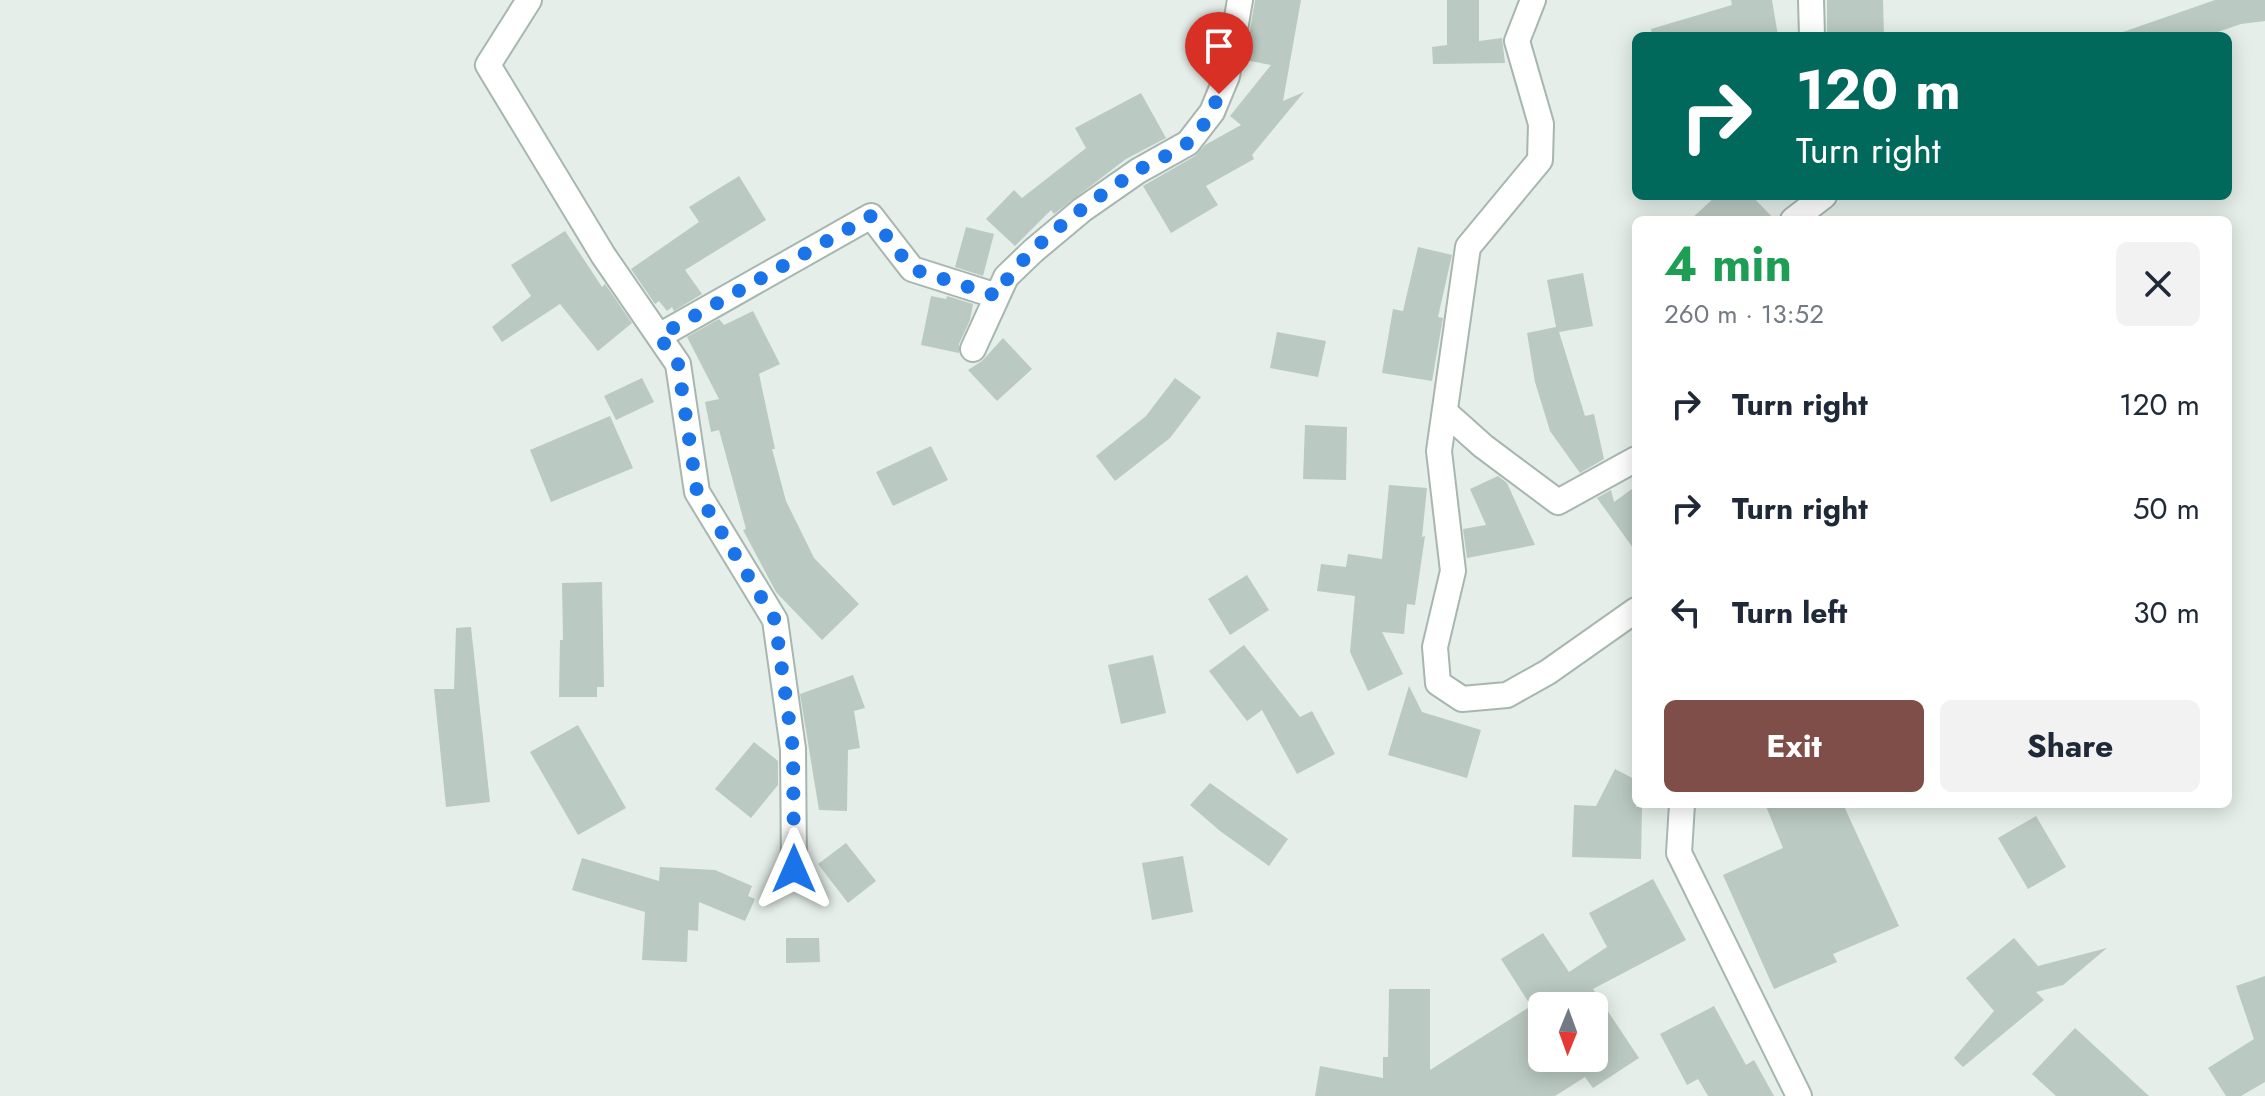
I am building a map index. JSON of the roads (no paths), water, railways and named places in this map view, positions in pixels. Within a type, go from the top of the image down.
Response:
[{"type":"street","points":[[529,0],[488,65],[603,255],[678,364],[697,492],[775,620],[793,749],[794,869]]},
{"type":"street","points":[[973,349],[1006,277],[1082,210],[1138,171],[1188,143],[1212,112],[1227,76],[1240,0]]},
{"type":"street","points":[[1533,0],[1517,41],[1541,124],[1540,160],[1468,247],[1439,451],[1453,571],[1435,647],[1438,683],[1462,699],[1507,695],[1548,672],[1632,613]]},
{"type":"street","points":[[1811,0],[1812,32]]},
{"type":"street","points":[[1798,216],[1819,200]]},
{"type":"street","points":[[659,336],[871,216],[912,269],[997,296]]},
{"type":"street","points":[[1445,412],[1483,446],[1558,502],[1632,461]]},
{"type":"street","points":[[1682,808],[1679,853],[1799,1096]]}]
